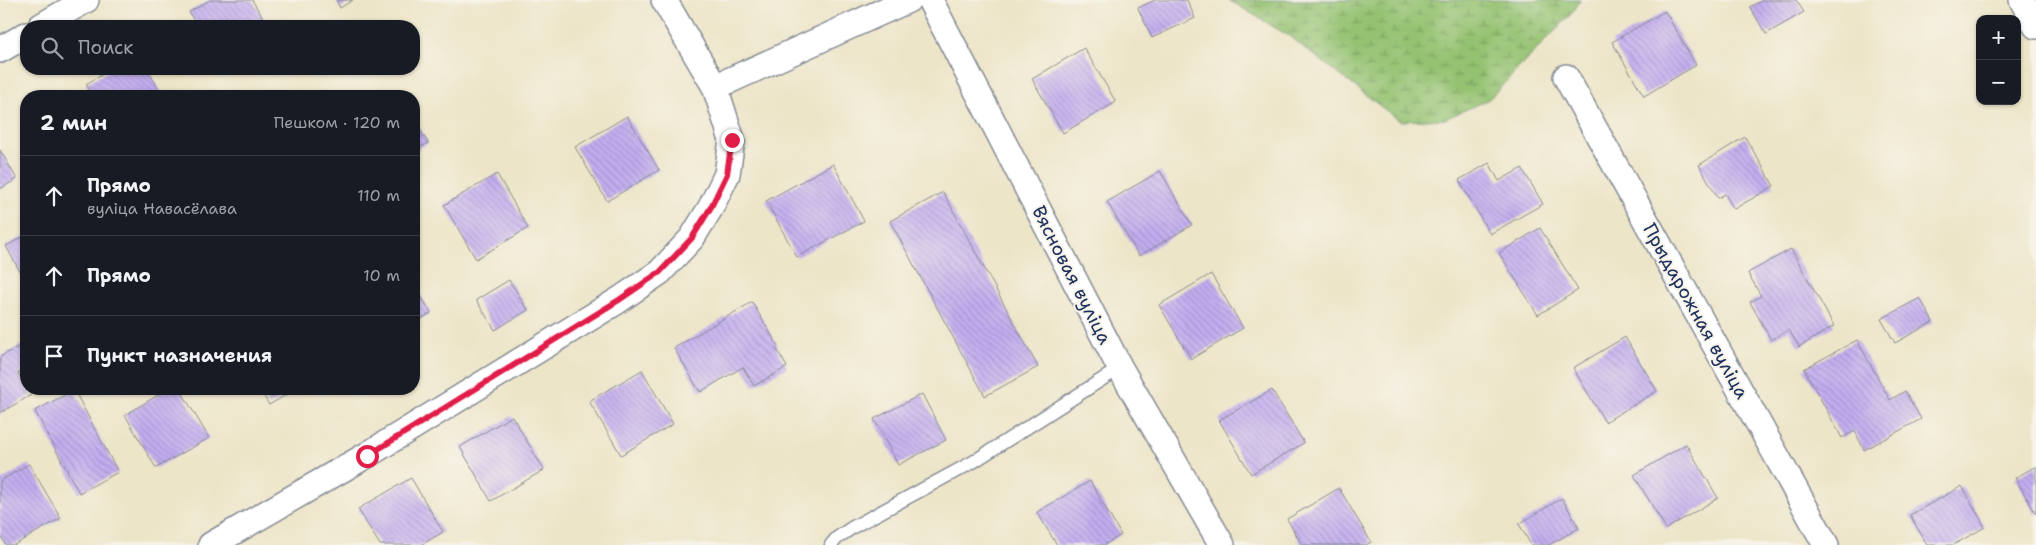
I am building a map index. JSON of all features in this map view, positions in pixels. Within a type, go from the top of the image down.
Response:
[{"type":"street","points":[[51,20],[86,0]]},
{"type":"street","points":[[211,545],[367,456],[611,306],[660,272],[692,238],[711,207],[727,174],[732,140],[715,87],[664,0]]},
{"type":"street","points":[[715,87],[908,0]]},
{"type":"street","name":"Вясновая вуліца","points":[[930,0],[1120,368],[1222,545]]},
{"type":"street","points":[[2022,0],[2036,26]]},
{"type":"street","points":[[0,50],[20,38]]},
{"type":"street","name":"Прыдарожная вуліца","points":[[1566,77],[1826,545]]},
{"type":"lane","points":[[831,545],[852,527],[973,462],[1120,368]]},
{"type":"green space","points":[[1229,0],[1580,0],[1574,11],[1489,99],[1445,119],[1400,121],[1289,36]]},
{"type":"building","points":[[210,0],[252,0],[264,20],[194,20],[189,12]]},
{"type":"building","points":[[336,0],[353,0],[340,8]]},
{"type":"building","points":[[1155,0],[1187,0],[1195,18],[1152,38],[1138,8]]},
{"type":"building","points":[[1763,0],[1796,0],[1804,12],[1766,34],[1750,7]]},
{"type":"building","points":[[1665,11],[1696,65],[1644,96],[1612,42]]},
{"type":"building","points":[[1084,48],[1116,102],[1063,133],[1032,79]]},
{"type":"building","points":[[102,75],[151,75],[159,90],[90,90],[86,84]]},
{"type":"building","points":[[627,116],[659,170],[607,201],[575,147]]},
{"type":"building","points":[[420,129],[428,143],[420,148]]},
{"type":"building","points":[[1745,137],[1774,186],[1734,209],[1725,194],[1718,198],[1699,165]]},
{"type":"building","points":[[0,150],[17,179],[0,189]]},
{"type":"building","points":[[1489,163],[1499,181],[1522,168],[1543,204],[1490,234],[1459,180]]},
{"type":"building","points":[[833,164],[864,221],[797,257],[766,201]]},
{"type":"building","points":[[1160,171],[1192,225],[1139,256],[1107,202]]},
{"type":"building","points":[[497,174],[528,228],[476,259],[444,205]]},
{"type":"building","points":[[943,192],[1038,367],[985,396],[890,221]]},
{"type":"building","points":[[1540,228],[1578,290],[1538,315],[1499,253]]},
{"type":"building","points":[[20,238],[20,272],[6,246]]},
{"type":"building","points":[[1791,249],[1834,326],[1799,347],[1789,330],[1771,340],[1750,302],[1761,296],[1748,273]]},
{"type":"building","points":[[1211,274],[1243,328],[1191,359],[1159,305]]},
{"type":"building","points":[[509,280],[528,310],[495,330],[476,300]]},
{"type":"building","points":[[420,294],[431,313],[420,319]]},
{"type":"building","points":[[1920,298],[1933,322],[1895,343],[1881,319]]},
{"type":"building","points":[[752,302],[778,346],[776,348],[787,367],[754,386],[743,367],[700,392],[674,348]]},
{"type":"building","points":[[1625,337],[1657,391],[1605,422],[1573,368]]},
{"type":"building","points":[[1857,340],[1890,400],[1905,391],[1921,419],[1864,450],[1855,431],[1842,438],[1804,369]]},
{"type":"building","points":[[20,345],[20,372],[18,373],[20,376],[20,395],[31,395],[0,413],[0,357]]},
{"type":"building","points":[[642,370],[673,424],[621,455],[589,401]]},
{"type":"building","points":[[1272,390],[1304,443],[1251,474],[1219,420]]},
{"type":"building","points":[[922,394],[946,440],[898,465],[874,419]]},
{"type":"building","points":[[65,395],[77,395],[118,472],[79,493],[35,411]]},
{"type":"building","points":[[158,395],[184,395],[209,438],[156,468],[125,415]]},
{"type":"building","points":[[263,395],[286,395],[269,405]]},
{"type":"building","points":[[512,416],[544,470],[491,501],[460,447]]},
{"type":"building","points":[[1686,444],[1718,498],[1666,529],[1634,475]]},
{"type":"building","points":[[29,464],[61,518],[14,545],[6,545],[0,535],[0,481]]},
{"type":"building","points":[[2036,466],[2036,514],[2015,478]]},
{"type":"building","points":[[411,478],[443,532],[421,545],[380,545],[358,509]]},
{"type":"building","points":[[1090,481],[1121,535],[1104,545],[1057,545],[1037,512]]},
{"type":"building","points":[[1962,486],[1985,527],[1953,545],[1927,545],[1910,515]]},
{"type":"building","points":[[1339,488],[1371,542],[1366,545],[1302,545],[1287,519]]},
{"type":"building","points":[[1562,498],[1579,528],[1549,545],[1531,545],[1519,524]]},
{"type":"route","points":[[367,456],[619,300],[660,272],[692,238],[711,207],[727,174],[732,140]]}]
